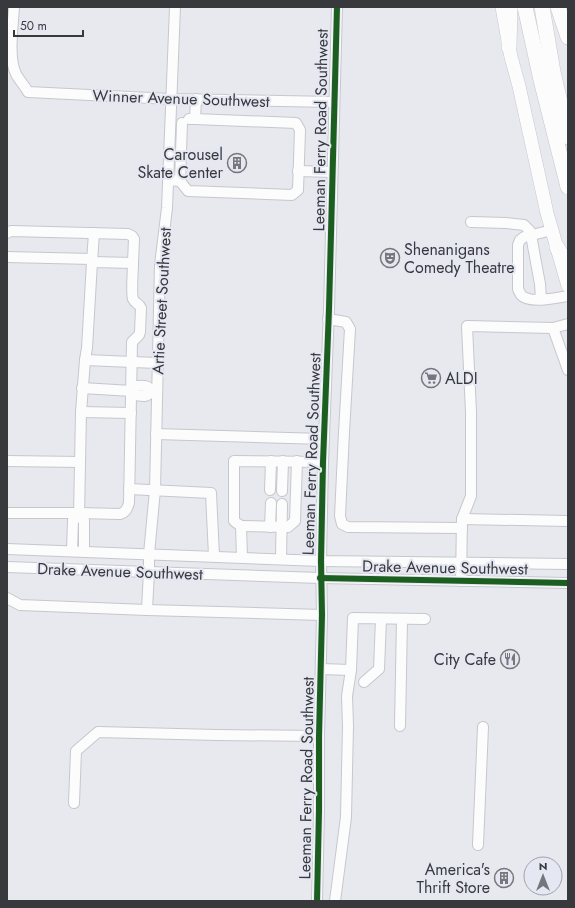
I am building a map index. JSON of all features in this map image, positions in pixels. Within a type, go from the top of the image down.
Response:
[{"type":"highway","points":[[509,48],[510,7]]},
{"type":"highway","points":[[525,7],[541,80],[568,187]]},
{"type":"highway","points":[[542,7],[553,72],[568,137]]},
{"type":"highway","points":[[558,7],[568,37]]},
{"type":"highway","points":[[557,247],[568,267]]},
{"type":"main road","points":[[502,7],[509,48],[519,86],[532,150],[568,286]]},
{"type":"street","name":"Winner Avenue Southwest","points":[[14,7],[11,53],[16,74],[28,92],[171,99],[334,102]]},
{"type":"street","name":"Artie Street Southwest","points":[[147,610],[149,554],[155,490],[156,434],[154,391],[157,363],[160,265],[167,208],[175,7]]},
{"type":"street","name":"Leeman Ferry Road Southwest","points":[[317,901],[322,615],[320,578],[337,7]]},
{"type":"street","points":[[195,119],[196,99]]},
{"type":"street","points":[[186,119],[195,119],[296,123],[300,130],[298,190],[292,195],[188,191],[180,181],[182,123],[186,119]]},
{"type":"street","points":[[170,122],[182,123]]},
{"type":"street","points":[[298,171],[332,172]]},
{"type":"street","points":[[168,180],[180,181]]},
{"type":"street","points":[[471,222],[524,225],[530,231],[540,284],[541,299]]},
{"type":"street","points":[[552,230],[524,237],[520,240],[518,245],[518,289],[521,295],[532,300],[554,299],[568,296]]},
{"type":"street","points":[[7,233],[11,231],[128,234],[132,236],[134,239],[132,297],[141,308],[140,332],[132,342],[128,508],[120,514],[7,513]]},
{"type":"street","points":[[84,552],[84,520],[79,514],[81,412],[84,360],[87,348],[94,233]]},
{"type":"street","points":[[7,257],[133,263]]},
{"type":"street","points":[[328,319],[346,322],[350,329],[340,516],[342,524],[348,527],[568,521]]},
{"type":"street","points":[[461,581],[462,524],[471,496],[471,412],[467,326],[553,328],[568,324]]},
{"type":"street","points":[[553,328],[568,370]]},
{"type":"street","points":[[84,360],[157,363]]},
{"type":"street","points":[[132,391],[135,386],[147,386],[154,391]]},
{"type":"street","points":[[82,388],[132,391]]},
{"type":"street","points":[[81,412],[131,413]]},
{"type":"street","points":[[156,434],[324,439]]},
{"type":"street","points":[[7,461],[80,462]]},
{"type":"street","points":[[296,461],[295,521],[288,527],[241,526],[234,521],[234,461],[296,461],[323,462]]},
{"type":"street","points":[[270,490],[271,461]]},
{"type":"street","points":[[282,490],[283,461]]},
{"type":"street","points":[[129,489],[211,492],[214,556]]},
{"type":"street","points":[[323,496],[341,496]]},
{"type":"street","points":[[270,527],[271,504]]},
{"type":"street","points":[[281,559],[282,504]]},
{"type":"street","points":[[72,551],[73,520],[79,514]]},
{"type":"street","points":[[241,526],[242,557]]},
{"type":"street","name":"Drake Avenue Southwest","points":[[7,549],[321,561],[568,564]]},
{"type":"street","points":[[427,563],[427,580]]},
{"type":"street","name":"Drake Avenue Southwest","points":[[7,567],[320,578],[568,583]]},
{"type":"street","points":[[7,598],[20,605],[322,615]]},
{"type":"street","points":[[335,901],[346,817],[348,726],[347,696],[351,670],[353,618],[425,619]]},
{"type":"street","points":[[364,682],[379,669],[381,619]]},
{"type":"street","points":[[400,726],[402,619]]},
{"type":"street","points":[[321,669],[351,670]]},
{"type":"street","points":[[478,845],[482,726]]},
{"type":"street","points":[[74,804],[76,751],[98,732],[319,736]]},
{"type":"cycle path","points":[[317,901],[323,462],[329,309],[337,7]]},
{"type":"cycle path","points":[[320,578],[568,583]]},
{"type":"place","name":"Carousel Skate Center","points":[[237,163]]},
{"type":"place","name":"Shenanigans Comedy Theatre","points":[[390,258]]},
{"type":"place","name":"ALDI","points":[[431,378]]},
{"type":"place","name":"City Cafe","points":[[510,659]]},
{"type":"place","name":"America's Thrift Store","points":[[504,878]]}]
